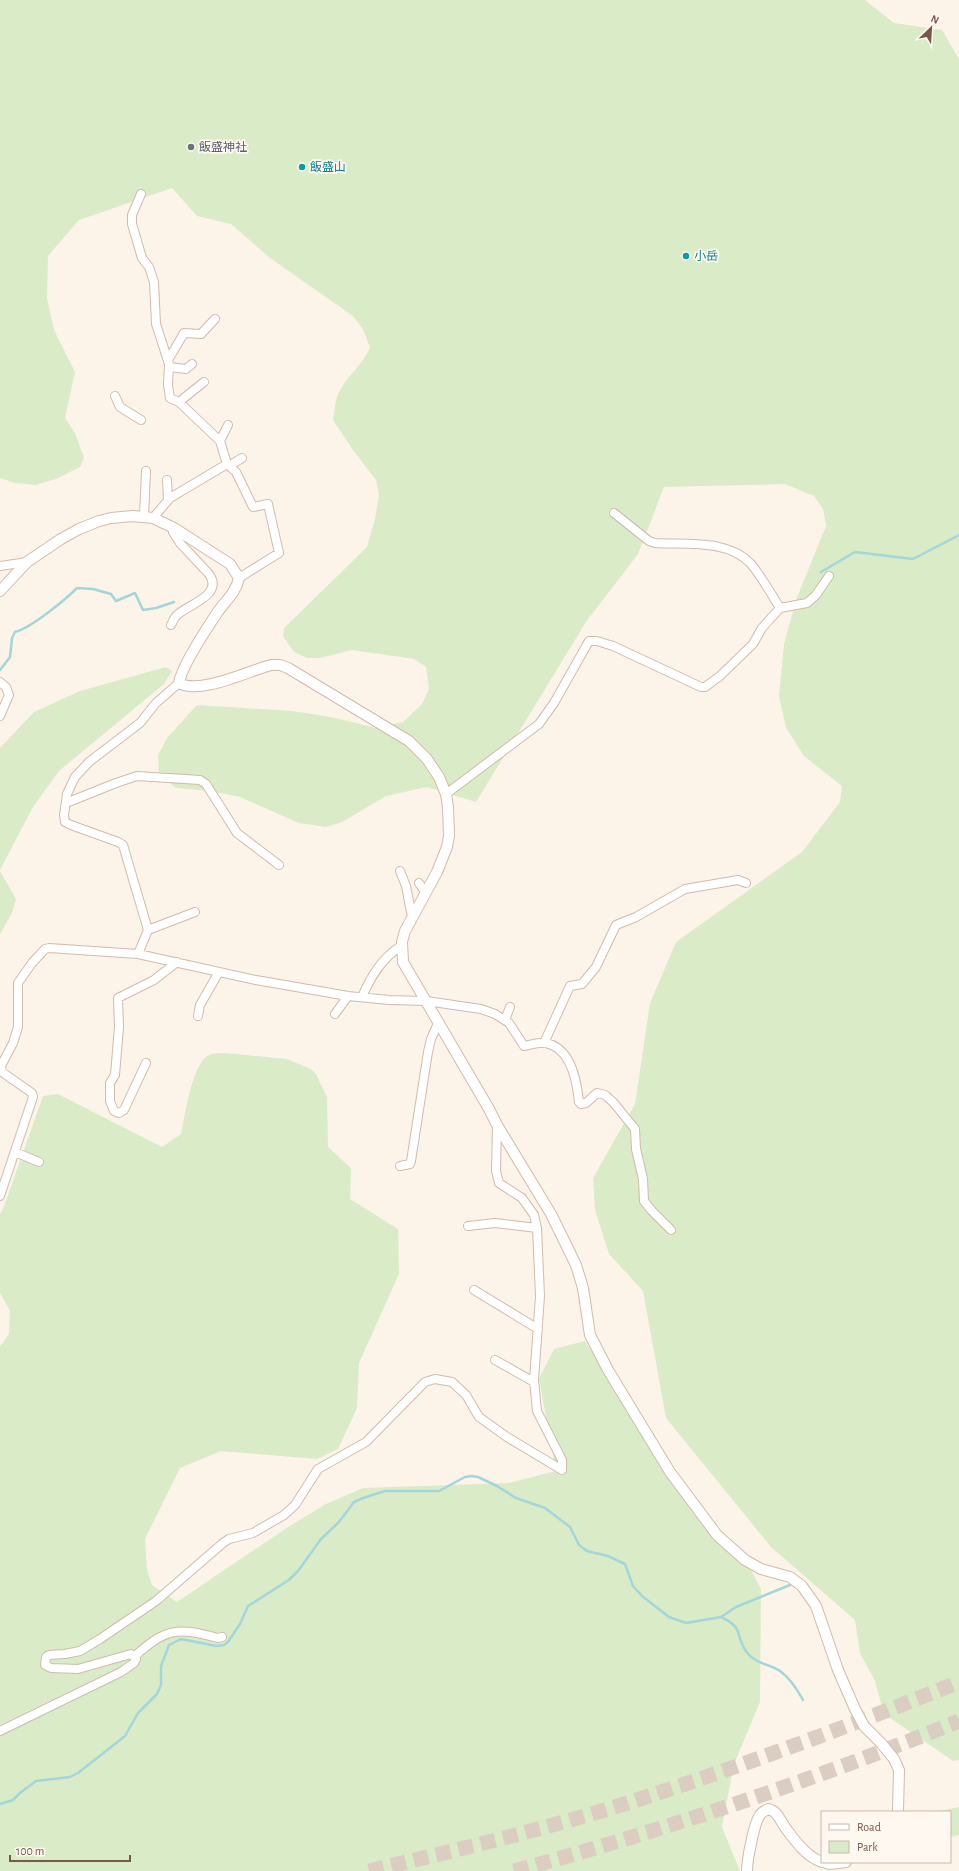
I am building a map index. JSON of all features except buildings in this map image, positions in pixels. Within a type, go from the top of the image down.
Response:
[{"type":"street","points":[[138,954],[148,930],[123,845],[104,836],[79,829],[65,822],[64,815],[67,794],[75,777],[89,762],[140,723],[156,703],[179,683],[182,670],[217,613],[234,592],[239,578],[279,553],[268,504],[253,507],[236,472],[228,465],[220,441],[179,402],[170,398],[168,385],[168,364],[156,324],[154,282],[149,267],[142,258],[132,224],[132,215],[141,194]]},
{"type":"street","points":[[168,364],[184,332],[202,334],[215,319]]},
{"type":"street","points":[[168,364],[186,369],[192,364]]},
{"type":"street","points":[[179,402],[204,382]]},
{"type":"street","points":[[115,396],[120,408],[141,420]]},
{"type":"street","points":[[220,441],[228,425]]},
{"type":"street","points":[[149,518],[168,500],[183,489],[242,458]]},
{"type":"street","points":[[146,471],[149,518]]},
{"type":"street","points":[[167,480],[168,500]]},
{"type":"street","points":[[614,513],[649,541],[656,544],[703,545],[724,549],[741,557],[750,564],[780,608]]},
{"type":"street","points":[[0,591],[27,562],[61,539],[89,525],[111,518],[149,518],[174,528],[230,564],[239,578]]},
{"type":"street","points":[[171,625],[177,615],[206,596],[213,584],[212,578],[209,574],[180,543],[173,532],[174,528]]},
{"type":"street","points":[[0,566],[27,562]]},
{"type":"street","points":[[446,794],[539,724],[554,703],[589,642],[597,641],[613,646],[702,687],[705,687],[720,676],[753,644],[762,628],[780,608],[807,603],[816,595],[829,576]]},
{"type":"street","points":[[179,683],[183,686],[196,687],[271,666],[280,665],[288,668],[409,741],[432,765],[446,794],[449,828],[447,847],[437,872],[405,931],[401,946],[403,962],[497,1125],[551,1214],[576,1265],[583,1288],[590,1335],[608,1370],[670,1472],[717,1535],[745,1560],[761,1568],[790,1577],[802,1586],[816,1606],[838,1670],[855,1709],[864,1726],[894,1759],[899,1770],[898,1811]]},
{"type":"street","points":[[0,682],[6,687],[9,695],[0,716]]},
{"type":"street","points":[[66,803],[137,776],[200,780],[206,784],[237,833],[279,865]]},
{"type":"street","points":[[400,870],[412,917]]},
{"type":"street","points":[[395,883],[403,880]]},
{"type":"street","points":[[544,1043],[570,986],[582,984],[596,967],[616,925],[636,917],[685,889],[738,880],[746,883]]},
{"type":"street","points":[[419,883],[425,892]]},
{"type":"street","points":[[148,930],[195,912]]},
{"type":"street","points":[[362,997],[374,972],[390,952],[401,946]]},
{"type":"street","points":[[0,1196],[33,1097],[32,1093],[2,1072],[1,1066],[13,1044],[18,1027],[18,983],[22,975],[45,949],[49,948],[138,954],[256,980],[348,996],[389,1000],[426,1001],[481,1009],[505,1020],[512,1027],[524,1046],[544,1043],[560,1050],[569,1063],[575,1078],[579,1102],[584,1104],[597,1093],[601,1093],[613,1102],[628,1119],[635,1129],[636,1149],[643,1179],[644,1201],[671,1230]]},
{"type":"street","points":[[146,1063],[124,1110],[119,1113],[114,1111],[110,1101],[110,1083],[115,1075],[119,1027],[118,998],[154,980],[177,962]]},
{"type":"street","points":[[198,1016],[200,1005],[219,972]]},
{"type":"street","points":[[336,1014],[348,996]]},
{"type":"street","points":[[505,1020],[510,1007]]},
{"type":"street","points":[[400,1166],[410,1164],[411,1161],[428,1052],[431,1039],[438,1023]]},
{"type":"street","points":[[135,1656],[127,1654],[78,1669],[51,1668],[45,1665],[46,1657],[49,1655],[80,1651],[156,1601],[223,1543],[253,1533],[273,1522],[294,1505],[318,1469],[366,1442],[416,1390],[426,1382],[435,1379],[452,1382],[466,1395],[478,1417],[507,1437],[562,1470],[562,1460],[537,1411],[534,1382],[540,1296],[537,1228],[534,1215],[522,1198],[499,1183],[496,1171],[497,1125]]},
{"type":"street","points":[[15,1152],[39,1162]]},
{"type":"street","points":[[468,1226],[495,1223],[537,1228]]},
{"type":"street","points":[[474,1290],[538,1329]]},
{"type":"street","points":[[496,1360],[534,1382]]},
{"type":"street","points":[[0,1731],[122,1672],[134,1663],[136,1659],[135,1656],[158,1637],[182,1630],[218,1638],[222,1637]]},
{"type":"street","points":[[747,1871],[750,1850],[758,1818],[763,1811],[768,1809],[776,1812],[786,1829],[806,1852],[821,1861]]},
{"type":"street","points":[[826,1863],[838,1863]]},
{"type":"green space","points":[[0,0],[865,0],[894,23],[942,30],[959,59],[959,1760],[953,1761],[884,1714],[875,1681],[860,1653],[855,1620],[771,1547],[666,1418],[643,1291],[609,1254],[595,1210],[593,1178],[635,1104],[650,1003],[676,942],[802,852],[840,802],[842,786],[804,756],[786,728],[779,696],[784,644],[796,600],[826,526],[823,509],[814,496],[785,484],[664,487],[638,554],[586,622],[476,802],[427,787],[386,796],[342,822],[326,827],[299,823],[240,797],[211,791],[176,788],[159,775],[158,755],[167,738],[197,705],[292,711],[331,717],[376,728],[403,722],[422,704],[429,689],[426,667],[414,659],[352,650],[320,658],[307,658],[294,652],[283,636],[284,628],[367,547],[375,519],[379,495],[376,480],[353,450],[333,420],[339,392],[370,348],[363,329],[353,316],[270,258],[231,224],[197,216],[172,188],[79,220],[48,256],[47,298],[54,330],[75,372],[65,418],[75,433],[84,458],[80,467],[56,479],[35,485],[15,483],[0,478]]},
{"type":"green space","points":[[166,667],[172,671],[164,684],[59,771],[33,807],[0,870],[0,748],[34,712],[80,691]]},
{"type":"green space","points":[[0,871],[16,899],[12,913],[0,934]]},
{"type":"green space","points":[[225,1053],[287,1059],[311,1069],[316,1074],[327,1097],[328,1147],[351,1168],[350,1199],[398,1229],[399,1274],[359,1363],[357,1408],[338,1449],[317,1459],[221,1451],[180,1468],[145,1539],[147,1570],[152,1585],[177,1602],[285,1529],[326,1504],[363,1488],[509,1483],[556,1471],[539,1379],[554,1349],[585,1341],[698,1512],[752,1572],[761,1589],[760,1702],[734,1764],[722,1827],[740,1871],[0,1871],[0,1346],[9,1334],[10,1311],[0,1293],[0,1214],[43,1096],[58,1094],[162,1147],[181,1134],[190,1091],[198,1068],[203,1060],[211,1054]]},
{"type":"green space","points":[[959,1807],[959,1835],[951,1837],[951,1811],[940,1811]]},
{"type":"waterway","points":[[821,572],[855,552],[913,559],[959,535]]},
{"type":"waterway","points":[[0,670],[10,657],[12,638],[15,632],[30,625],[77,588],[93,589],[111,594],[116,601],[135,593],[143,610],[156,608],[174,602]]},
{"type":"waterway","points":[[0,1804],[13,1800],[36,1781],[70,1777],[78,1773],[125,1736],[138,1713],[157,1694],[161,1685],[161,1666],[169,1645],[181,1639],[216,1646],[224,1645],[228,1642],[240,1624],[248,1606],[289,1580],[298,1571],[321,1539],[339,1522],[354,1502],[385,1491],[439,1491],[465,1477],[478,1477],[497,1486],[516,1498],[545,1508],[570,1527],[579,1545],[587,1551],[608,1556],[625,1564],[633,1586],[642,1596],[669,1617],[686,1623],[721,1617],[736,1607],[790,1585]]},
{"type":"waterway","points":[[721,1617],[734,1625],[744,1649],[749,1655],[752,1658],[784,1674],[793,1684],[803,1700]]},
{"type":"tunnel","points":[[369,1871],[473,1846],[609,1809],[802,1743],[959,1682]]},
{"type":"tunnel","points":[[514,1871],[627,1839],[739,1803],[850,1764],[959,1721]]},
{"type":"place","name":"飯盛神社","points":[[191,147]]},
{"type":"place","name":"飯盛山","points":[[302,167]]},
{"type":"place","name":"小岳","points":[[686,256]]}]
